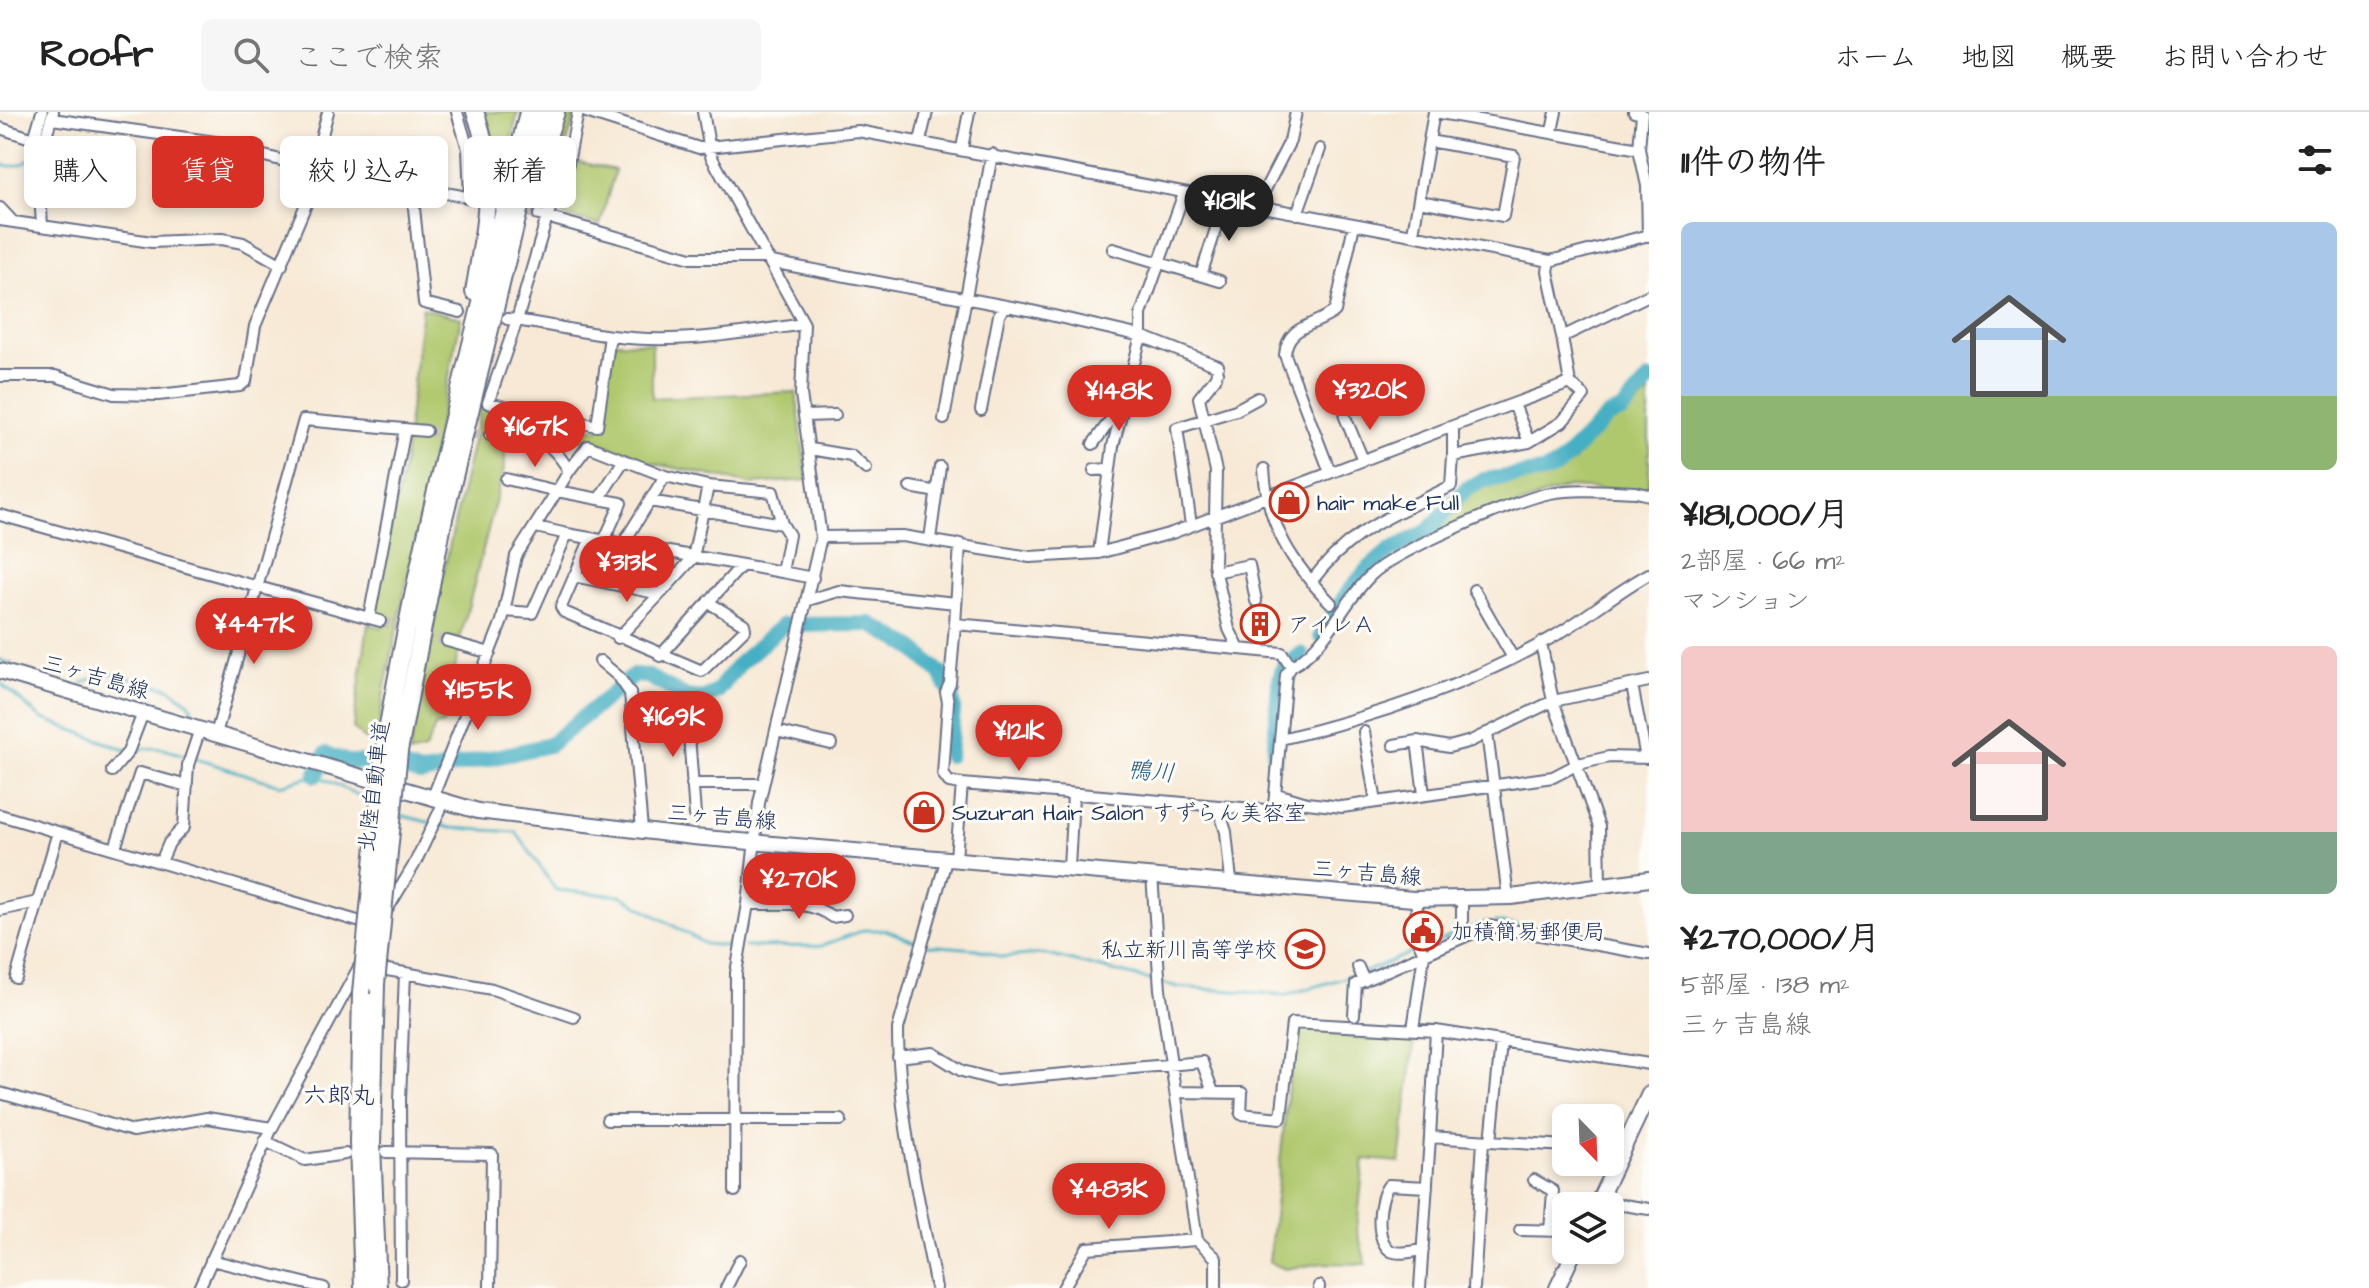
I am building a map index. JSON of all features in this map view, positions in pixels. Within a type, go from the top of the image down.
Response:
[{"type":"highway","points":[[451,427],[488,197],[485,149],[475,112]]},
{"type":"highway","name":"北陸自動車道","points":[[363,1288],[358,1143],[368,988],[407,617],[528,112]]},
{"type":"highway","name":"北陸自動車道","points":[[392,750],[543,112]]},
{"type":"highway","points":[[478,377],[556,112]]},
{"type":"highway","name":"北陸自動車道","points":[[368,988],[378,1288]]},
{"type":"main road","name":"三ヶ吉島線","points":[[0,671],[478,811],[756,842],[1417,899],[1508,897],[1649,879]]},
{"type":"main road","points":[[1624,1135],[1649,1094]]},
{"type":"main road","points":[[1557,1288],[1568,1264]]},
{"type":"street","points":[[0,128],[34,139],[42,112]]},
{"type":"street","points":[[323,136],[328,112]]},
{"type":"street","points":[[448,194],[474,198],[468,149],[457,112]]},
{"type":"street","points":[[578,112],[568,163],[543,216],[488,403],[597,426],[610,336]]},
{"type":"street","points":[[586,112],[629,127],[707,147],[846,129],[962,148],[1256,207],[1413,233],[1550,261],[1648,236],[1648,186],[1639,149],[1642,114],[1634,112]]},
{"type":"street","points":[[703,112],[707,147],[804,324],[801,394],[821,537],[763,784],[736,973],[735,1191]]},
{"type":"street","points":[[920,141],[927,112]]},
{"type":"street","points":[[962,148],[969,112]]},
{"type":"street","points":[[1256,207],[1290,141],[1296,112]]},
{"type":"street","points":[[1413,233],[1434,112],[1490,116],[1639,149]]},
{"type":"street","points":[[1552,131],[1556,112]]},
{"type":"street","points":[[42,225],[38,163],[53,116],[237,145],[280,162]]},
{"type":"street","points":[[1419,201],[1503,216],[1514,156],[1429,141]]},
{"type":"street","points":[[1297,214],[1320,149]]},
{"type":"street","points":[[944,419],[992,154]]},
{"type":"street","points":[[1099,553],[1109,469],[1121,405],[1141,336],[1141,314],[1184,193]]},
{"type":"street","points":[[1201,275],[1225,201]]},
{"type":"street","points":[[0,208],[13,222]]},
{"type":"street","points":[[0,376],[55,376],[92,389],[128,395],[158,395],[240,386],[246,381],[255,326],[302,208]]},
{"type":"street","points":[[414,208],[424,303],[460,312]]},
{"type":"street","points":[[543,216],[691,258],[769,260],[1141,336],[1218,366],[1216,377],[1200,392],[1216,471],[1215,572],[1229,629],[1239,649]]},
{"type":"street","points":[[0,220],[152,242],[222,239],[243,243],[282,265]]},
{"type":"street","points":[[1330,472],[1285,355],[1286,343],[1293,332],[1335,311],[1354,225]]},
{"type":"street","points":[[1113,249],[1220,281]]},
{"type":"street","points":[[1453,456],[1529,442],[1562,422],[1584,396],[1570,383],[1548,271],[1550,261]]},
{"type":"street","points":[[1562,337],[1649,295]]},
{"type":"street","points":[[981,410],[999,315],[1005,306]]},
{"type":"street","points":[[512,320],[610,336],[659,339],[726,335],[804,324]]},
{"type":"street","points":[[821,537],[871,534],[930,539],[1030,557],[1099,553],[1215,517],[1570,383]]},
{"type":"street","points":[[1191,525],[1177,428],[1236,410],[1258,398]]},
{"type":"street","points":[[1514,404],[1529,442]]},
{"type":"street","points":[[1093,444],[1121,405]]},
{"type":"street","points":[[805,416],[835,415]]},
{"type":"street","points":[[1345,417],[1363,460]]},
{"type":"street","points":[[216,734],[304,420],[426,431]]},
{"type":"street","points":[[1311,582],[1332,556],[1368,526],[1451,486],[1453,426]]},
{"type":"street","points":[[0,515],[374,620],[405,429]]},
{"type":"street","points":[[490,435],[516,432],[540,437],[549,443],[569,471]]},
{"type":"street","points":[[199,1288],[265,1141],[345,997],[377,927],[414,865],[504,611],[516,556],[588,446],[665,476],[708,486],[773,492],[782,524],[789,535],[782,572]]},
{"type":"street","points":[[810,449],[851,456],[866,469]]},
{"type":"street","points":[[599,499],[624,460]]},
{"type":"street","points":[[930,539],[940,467]]},
{"type":"street","points":[[1094,470],[1109,469]]},
{"type":"street","points":[[1264,469],[1265,496],[1287,551],[1331,603]]},
{"type":"street","points":[[623,544],[665,476]]},
{"type":"street","points":[[506,479],[621,503],[604,541]]},
{"type":"street","points":[[618,638],[693,558],[708,486]]},
{"type":"street","points":[[910,487],[937,492]]},
{"type":"street","points":[[960,544],[950,683],[946,692],[943,774],[949,782],[1073,796],[1265,810],[1274,806],[1277,794],[1286,675],[1291,667],[1317,649],[1350,598],[1372,574],[1402,552],[1552,492],[1636,492],[1649,495]]},
{"type":"street","points":[[650,501],[782,524]]},
{"type":"street","points":[[536,527],[813,578]]},
{"type":"street","points":[[504,611],[532,613],[567,534]]},
{"type":"street","points":[[591,538],[561,607],[564,612],[660,656],[702,671],[745,629],[744,624],[711,604]]},
{"type":"street","points":[[1215,572],[1249,565],[1256,601]]},
{"type":"street","points":[[660,656],[711,604],[741,566]]},
{"type":"street","points":[[1281,739],[1404,704],[1513,658],[1649,574]]},
{"type":"street","points":[[574,576],[660,594]]},
{"type":"street","points":[[1474,590],[1513,658]]},
{"type":"street","points":[[808,600],[839,591],[956,603]]},
{"type":"street","points":[[955,624],[1282,653],[1291,667]]},
{"type":"street","points":[[447,641],[490,653]]},
{"type":"street","points":[[1541,643],[1553,701],[1599,827],[1600,886]]},
{"type":"street","points":[[600,661],[627,686],[642,830]]},
{"type":"street","points":[[1394,745],[1417,741],[1449,747],[1487,733],[1553,701],[1649,681]]},
{"type":"street","points":[[1277,794],[1307,803],[1342,807],[1553,777],[1578,764],[1609,757],[1647,758],[1632,685]]},
{"type":"street","points":[[112,771],[128,752],[143,713]]},
{"type":"street","points":[[633,726],[688,722],[695,815]]},
{"type":"street","points":[[161,862],[169,843],[184,827],[188,765],[200,729]]},
{"type":"street","points":[[776,731],[831,744]]},
{"type":"street","points":[[1364,732],[1376,802]]},
{"type":"street","points":[[1487,733],[1496,783],[1508,897]]},
{"type":"street","points":[[1417,741],[1424,794]]},
{"type":"street","points":[[115,848],[140,773],[187,786]]},
{"type":"street","points":[[692,784],[763,784]]},
{"type":"street","points":[[936,1288],[898,1057],[898,1029],[952,857],[962,784]]},
{"type":"street","points":[[1069,867],[1073,796]]},
{"type":"street","points":[[1218,807],[1226,832],[1231,881]]},
{"type":"street","points":[[0,815],[340,913],[377,927]]},
{"type":"street","points":[[16,978],[58,832]]},
{"type":"street","points":[[1152,875],[1159,933],[1160,989],[1197,1240],[1216,1258],[1216,1288]]},
{"type":"street","points":[[1413,1029],[1422,949],[1416,936],[1417,899]]},
{"type":"street","points":[[1462,900],[1462,926],[1466,935]]},
{"type":"street","points":[[0,910],[38,902]]},
{"type":"street","points":[[748,904],[800,904],[832,917],[845,915]]},
{"type":"street","points":[[1354,1015],[1356,984],[1422,949],[1489,926],[1649,954]]},
{"type":"street","points":[[1358,967],[1364,981]]},
{"type":"street","points":[[387,970],[492,989],[574,1017]]},
{"type":"street","points":[[401,1280],[405,973]]},
{"type":"street","points":[[1176,1092],[1242,1093],[1241,1114],[1281,1118],[1292,1023],[1436,1031],[1649,1064]]},
{"type":"street","points":[[1420,1288],[1436,1031]]},
{"type":"street","points":[[1474,1288],[1487,1141],[1501,1043]]},
{"type":"street","points":[[898,1057],[933,1053],[962,1071],[996,1080],[1202,1062],[1213,1092]]},
{"type":"street","points":[[1,1097],[133,1131],[207,1118],[272,1128]]},
{"type":"street","points":[[607,1120],[735,1123],[841,1120]]},
{"type":"street","points":[[1430,1137],[1552,1145]]},
{"type":"street","points":[[265,1141],[305,1160],[345,1154]]},
{"type":"street","points":[[386,1152],[492,1154],[490,1288]]},
{"type":"street","points":[[1520,1230],[1550,1231],[1553,1191],[1534,1180]]},
{"type":"street","points":[[1423,1250],[1394,1253],[1387,1248],[1379,1227],[1383,1191],[1389,1185],[1427,1187]]},
{"type":"street","points":[[1624,1207],[1649,1209]]},
{"type":"street","points":[[1063,1288],[1087,1248],[1197,1240]]},
{"type":"street","points":[[211,1260],[324,1288]]},
{"type":"street","points":[[726,1288],[740,1260]]},
{"type":"green space","points":[[481,112],[518,112],[512,136],[484,136]]},
{"type":"green space","points":[[564,112],[570,112],[574,120],[569,136],[557,136]]},
{"type":"green space","points":[[576,161],[615,170],[600,225],[556,214],[558,208],[576,208]]},
{"type":"green space","points":[[422,308],[461,318],[376,744],[363,738],[353,728],[368,624],[383,628],[386,620],[371,615],[403,469]]},
{"type":"green space","points":[[613,342],[652,343],[652,398],[796,392],[807,480],[752,484],[652,463],[584,440],[515,427],[506,409],[599,429]]},
{"type":"green space","points":[[1649,393],[1649,492],[1568,487],[1433,535],[1471,490],[1484,484],[1552,474],[1573,462],[1606,423],[1625,417]]},
{"type":"green space","points":[[481,406],[501,409],[505,425],[491,427],[490,440],[498,439],[505,452],[505,464],[460,639],[450,638],[459,649],[443,724],[435,727],[425,750],[409,754],[435,610]]},
{"type":"green space","points":[[1295,1026],[1415,1035],[1400,1162],[1364,1159],[1357,1230],[1366,1264],[1323,1263],[1285,1269],[1269,1262]]},
{"type":"waterway","points":[[0,164],[11,166],[24,162]]},
{"type":"waterway","name":"鴨川","points":[[1321,636],[1346,595],[1367,570],[1389,551],[1428,531],[1466,489],[1484,480],[1543,472],[1558,466],[1608,416],[1622,411],[1649,380]]},
{"type":"waterway","name":"鴨川","points":[[316,775],[326,754],[348,762],[388,762],[420,774],[549,745],[635,675],[647,676],[687,697],[702,699],[717,692],[740,663],[783,625],[870,624],[913,648],[940,673],[951,693],[953,709],[949,755]]},
{"type":"waterway","name":"鴨川","points":[[1274,761],[1279,683],[1283,668],[1301,654]]},
{"type":"waterway","points":[[0,660],[12,664]]},
{"type":"waterway","points":[[82,683],[107,672],[169,688],[190,704],[197,720]]},
{"type":"waterway","points":[[0,683],[41,718],[123,749],[164,749],[280,785],[316,775],[372,802]]},
{"type":"waterway","points":[[400,815],[451,828],[516,832],[556,890],[622,896],[705,944],[737,947]]},
{"type":"waterway","points":[[1468,929],[1487,922]]},
{"type":"waterway","points":[[1495,922],[1649,946]]},
{"type":"waterway","points":[[745,947],[821,946],[864,930],[886,930],[919,943]]},
{"type":"waterway","points":[[1365,972],[1461,932]]},
{"type":"waterway","points":[[927,945],[977,949],[1002,957],[1044,954],[1178,987],[1286,995],[1358,974]]},
{"type":"tunnel","points":[[511,208],[539,215]]},
{"type":"tunnel","points":[[426,431],[490,435]]},
{"type":"tunnel","points":[[380,621],[447,641]]},
{"type":"place","name":"hair make Full","points":[[1289,502]]},
{"type":"place","name":"アイレＡ","points":[[1260,624]]},
{"type":"place","name":"Suzuran Hair Salon すずらん美容室","points":[[924,812]]},
{"type":"place","name":"加積簡易郵便局","points":[[1423,931]]},
{"type":"place","name":"私立新川高等学校","points":[[1305,949]]},
{"type":"district","name":"六郎丸","points":[[339,1095]]}]
